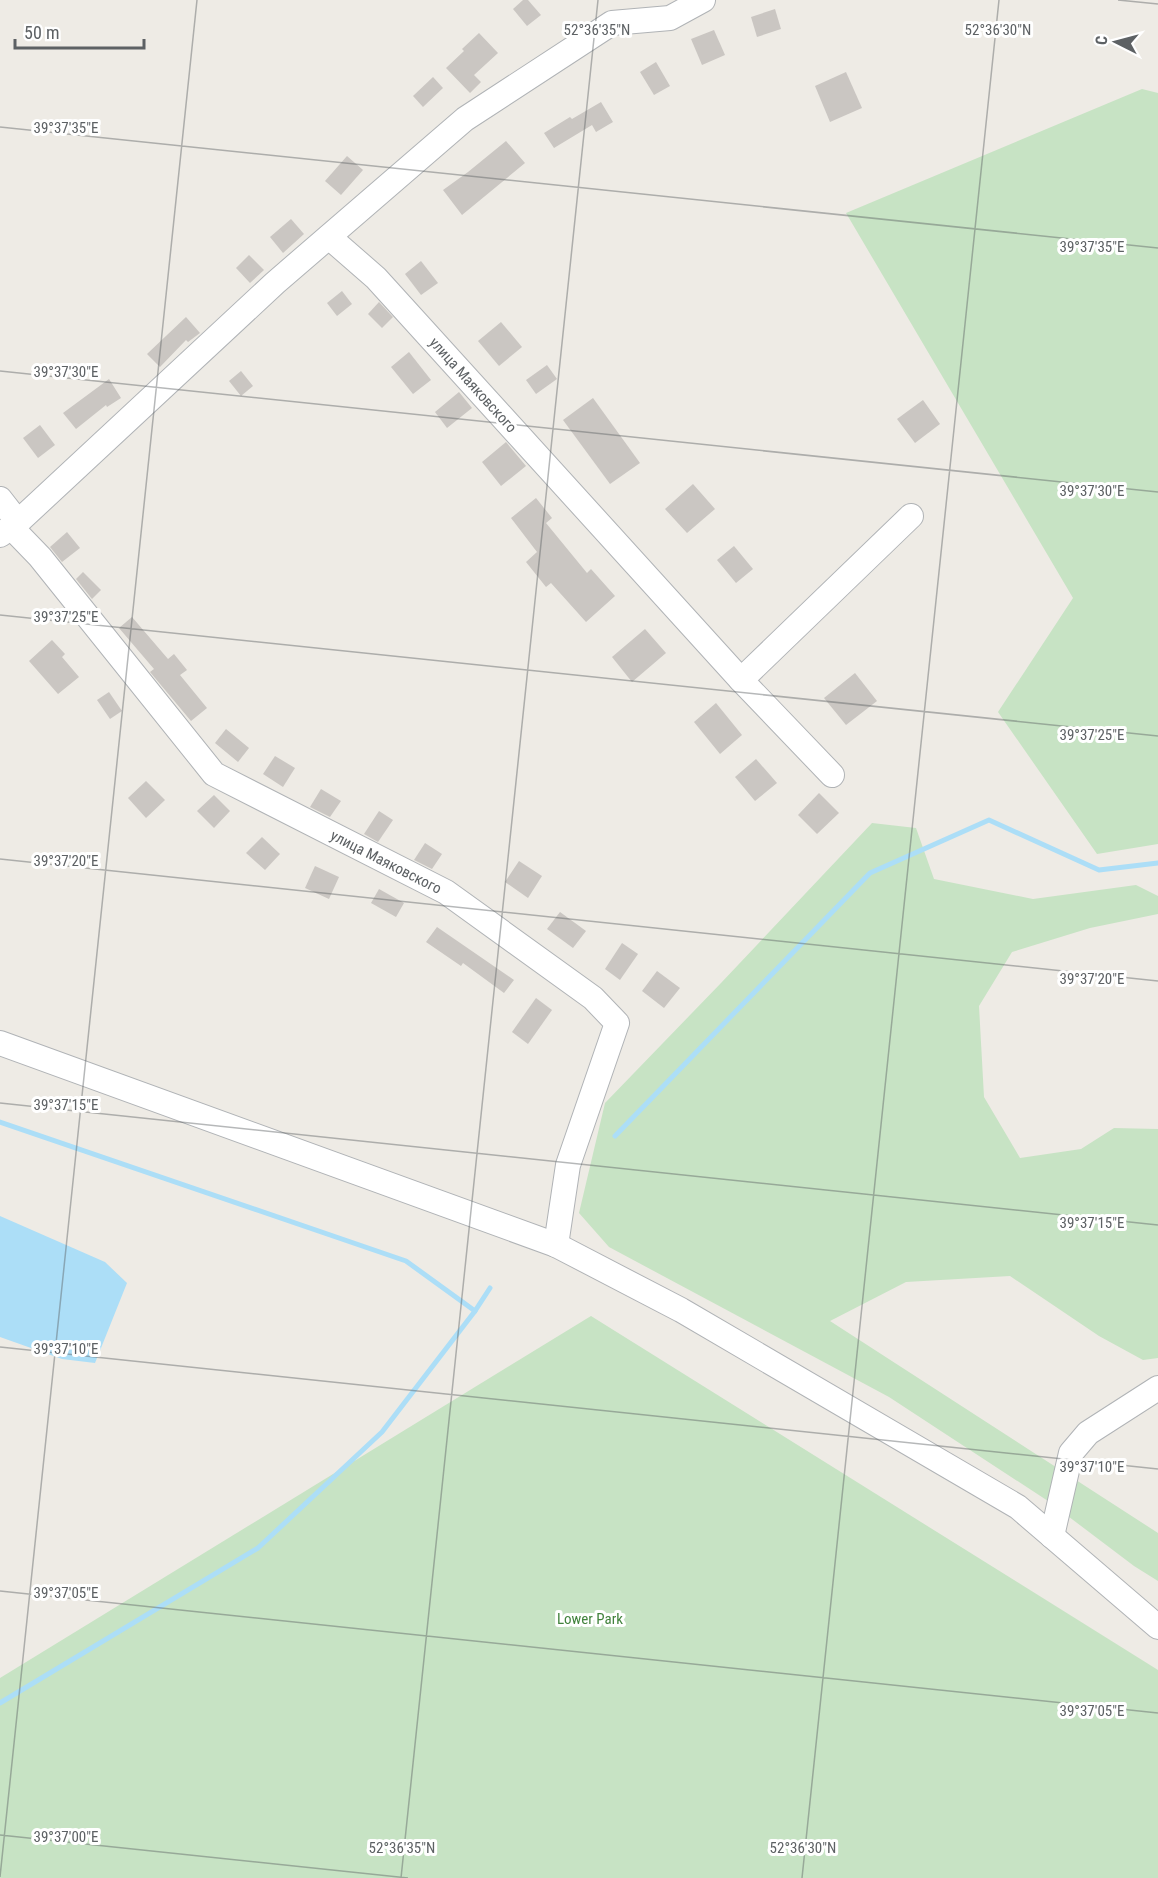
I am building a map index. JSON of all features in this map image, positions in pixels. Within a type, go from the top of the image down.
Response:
[{"type":"street","points":[[10,528],[275,283],[465,119],[612,23],[670,18],[703,0]]},
{"type":"street","name":"улица Маяковского","points":[[328,237],[376,278],[741,681],[832,775]]},
{"type":"street","name":"улица Маяковского","points":[[0,499],[10,528],[40,557],[214,774],[446,892],[593,998],[617,1023],[568,1165],[556,1245]]},
{"type":"street","points":[[741,681],[911,516]]},
{"type":"street","points":[[0,1043],[556,1245],[681,1310],[1018,1507],[1158,1627]]},
{"type":"street","points":[[1052,1536],[1071,1453],[1088,1432],[1158,1388]]},
{"type":"green space","points":[[1142,89],[1158,93],[1158,844],[1097,854],[998,712],[1073,598],[846,213]]},
{"type":"green space","points":[[872,823],[916,828],[934,879],[1033,899],[1136,885],[1158,896],[1158,914],[1090,928],[1012,952],[979,1006],[984,1097],[1020,1158],[1081,1149],[1114,1128],[1158,1129],[1158,1358],[1143,1360],[1099,1336],[1010,1276],[906,1282],[830,1321],[1158,1533],[1158,1581],[1134,1566],[1048,1501],[889,1397],[609,1247],[579,1213],[605,1103]]},
{"type":"green space","name":"Lower Park","points":[[591,1316],[1158,1670],[1158,1878],[0,1878],[0,1678]]},
{"type":"water","points":[[0,1216],[105,1262],[127,1283],[95,1363],[62,1359],[0,1337]]},
{"type":"building","points":[[523,0],[528,0],[541,15],[527,26],[513,9]]},
{"type":"building","points":[[775,9],[781,29],[757,37],[751,17]]},
{"type":"building","points":[[714,30],[725,55],[702,65],[691,39]]},
{"type":"building","points":[[479,33],[498,53],[474,75],[481,82],[470,93],[446,68]]},
{"type":"building","points":[[656,62],[670,86],[654,95],[640,72]]},
{"type":"building","points":[[846,72],[862,108],[830,122],[815,86]]},
{"type":"building","points":[[433,77],[443,88],[423,107],[413,96]]},
{"type":"building","points":[[601,102],[613,122],[596,132],[592,125],[554,148],[544,133]]},
{"type":"building","points":[[506,141],[525,163],[462,215],[443,190]]},
{"type":"building","points":[[347,156],[363,170],[341,195],[325,181]]},
{"type":"building","points":[[291,219],[304,234],[283,253],[270,237]]},
{"type":"building","points":[[249,255],[264,270],[250,283],[236,268]]},
{"type":"building","points":[[421,261],[438,283],[421,295],[405,274]]},
{"type":"building","points":[[342,291],[352,304],[337,316],[327,303]]},
{"type":"building","points":[[379,302],[393,317],[382,328],[368,314]]},
{"type":"building","points":[[186,317],[200,333],[188,342],[186,340],[160,367],[147,354]]},
{"type":"building","points":[[501,322],[522,347],[499,366],[478,341]]},
{"type":"building","points":[[409,352],[431,380],[413,394],[391,367]]},
{"type":"building","points":[[547,365],[557,379],[536,394],[526,380]]},
{"type":"building","points":[[241,371],[253,386],[241,396],[229,381]]},
{"type":"building","points":[[109,379],[121,398],[107,407],[106,405],[76,429],[63,413]]},
{"type":"building","points":[[459,392],[472,408],[447,428],[435,412]]},
{"type":"building","points":[[593,398],[640,463],[610,484],[563,420]]},
{"type":"building","points":[[923,400],[940,424],[915,443],[897,419]]},
{"type":"building","points":[[40,425],[55,445],[38,458],[23,438]]},
{"type":"building","points":[[506,442],[526,466],[501,486],[482,462]]},
{"type":"building","points":[[693,484],[715,509],[687,533],[665,509]]},
{"type":"building","points":[[536,498],[552,518],[546,523],[587,573],[591,569],[615,596],[586,622],[551,583],[546,587],[526,562],[537,552],[511,518]]},
{"type":"building","points":[[67,532],[80,548],[62,562],[50,547]]},
{"type":"building","points":[[734,546],[753,569],[736,583],[717,560]]},
{"type":"building","points":[[83,572],[101,590],[92,599],[76,579]]},
{"type":"building","points":[[132,617],[168,659],[174,654],[187,670],[180,675],[207,708],[191,721],[150,672],[154,669],[119,628]]},
{"type":"building","points":[[645,629],[666,653],[632,682],[612,657]]},
{"type":"building","points":[[52,640],[65,654],[62,657],[79,677],[58,694],[29,661]]},
{"type":"building","points":[[855,673],[877,701],[846,725],[824,698]]},
{"type":"building","points":[[109,692],[122,711],[110,719],[97,700]]},
{"type":"building","points":[[716,703],[742,735],[720,754],[694,722]]},
{"type":"building","points":[[226,729],[249,748],[238,762],[215,743]]},
{"type":"building","points":[[275,756],[295,768],[283,787],[263,774]]},
{"type":"building","points":[[756,759],[777,783],[755,801],[735,777]]},
{"type":"building","points":[[146,781],[165,800],[146,818],[128,798]]},
{"type":"building","points":[[321,789],[341,801],[330,817],[310,807]]},
{"type":"building","points":[[819,793],[839,813],[817,834],[798,815]]},
{"type":"building","points":[[214,795],[230,811],[214,828],[197,811]]},
{"type":"building","points":[[379,811],[393,820],[378,842],[364,834]]},
{"type":"building","points":[[262,837],[280,854],[265,870],[246,853]]},
{"type":"building","points":[[425,843],[442,854],[432,869],[414,860]]},
{"type":"building","points":[[519,861],[542,876],[528,898],[505,882]]},
{"type":"building","points":[[315,866],[339,877],[329,899],[305,888]]},
{"type":"building","points":[[379,889],[404,903],[396,917],[371,903]]},
{"type":"building","points":[[560,912],[586,931],[573,948],[547,929]]},
{"type":"building","points":[[437,927],[514,980],[504,993],[463,963],[461,966],[426,942]]},
{"type":"building","points":[[622,943],[638,954],[620,980],[605,969]]},
{"type":"building","points":[[657,971],[680,988],[664,1008],[642,991]]},
{"type":"building","points":[[536,998],[552,1010],[528,1044],[512,1032]]},
{"type":"waterway","points":[[615,1136],[870,873],[989,820],[1099,870],[1158,863]]},
{"type":"waterway","points":[[0,1122],[406,1261],[475,1311]]},
{"type":"waterway","points":[[0,1703],[258,1548],[382,1432],[475,1311],[490,1288]]}]
